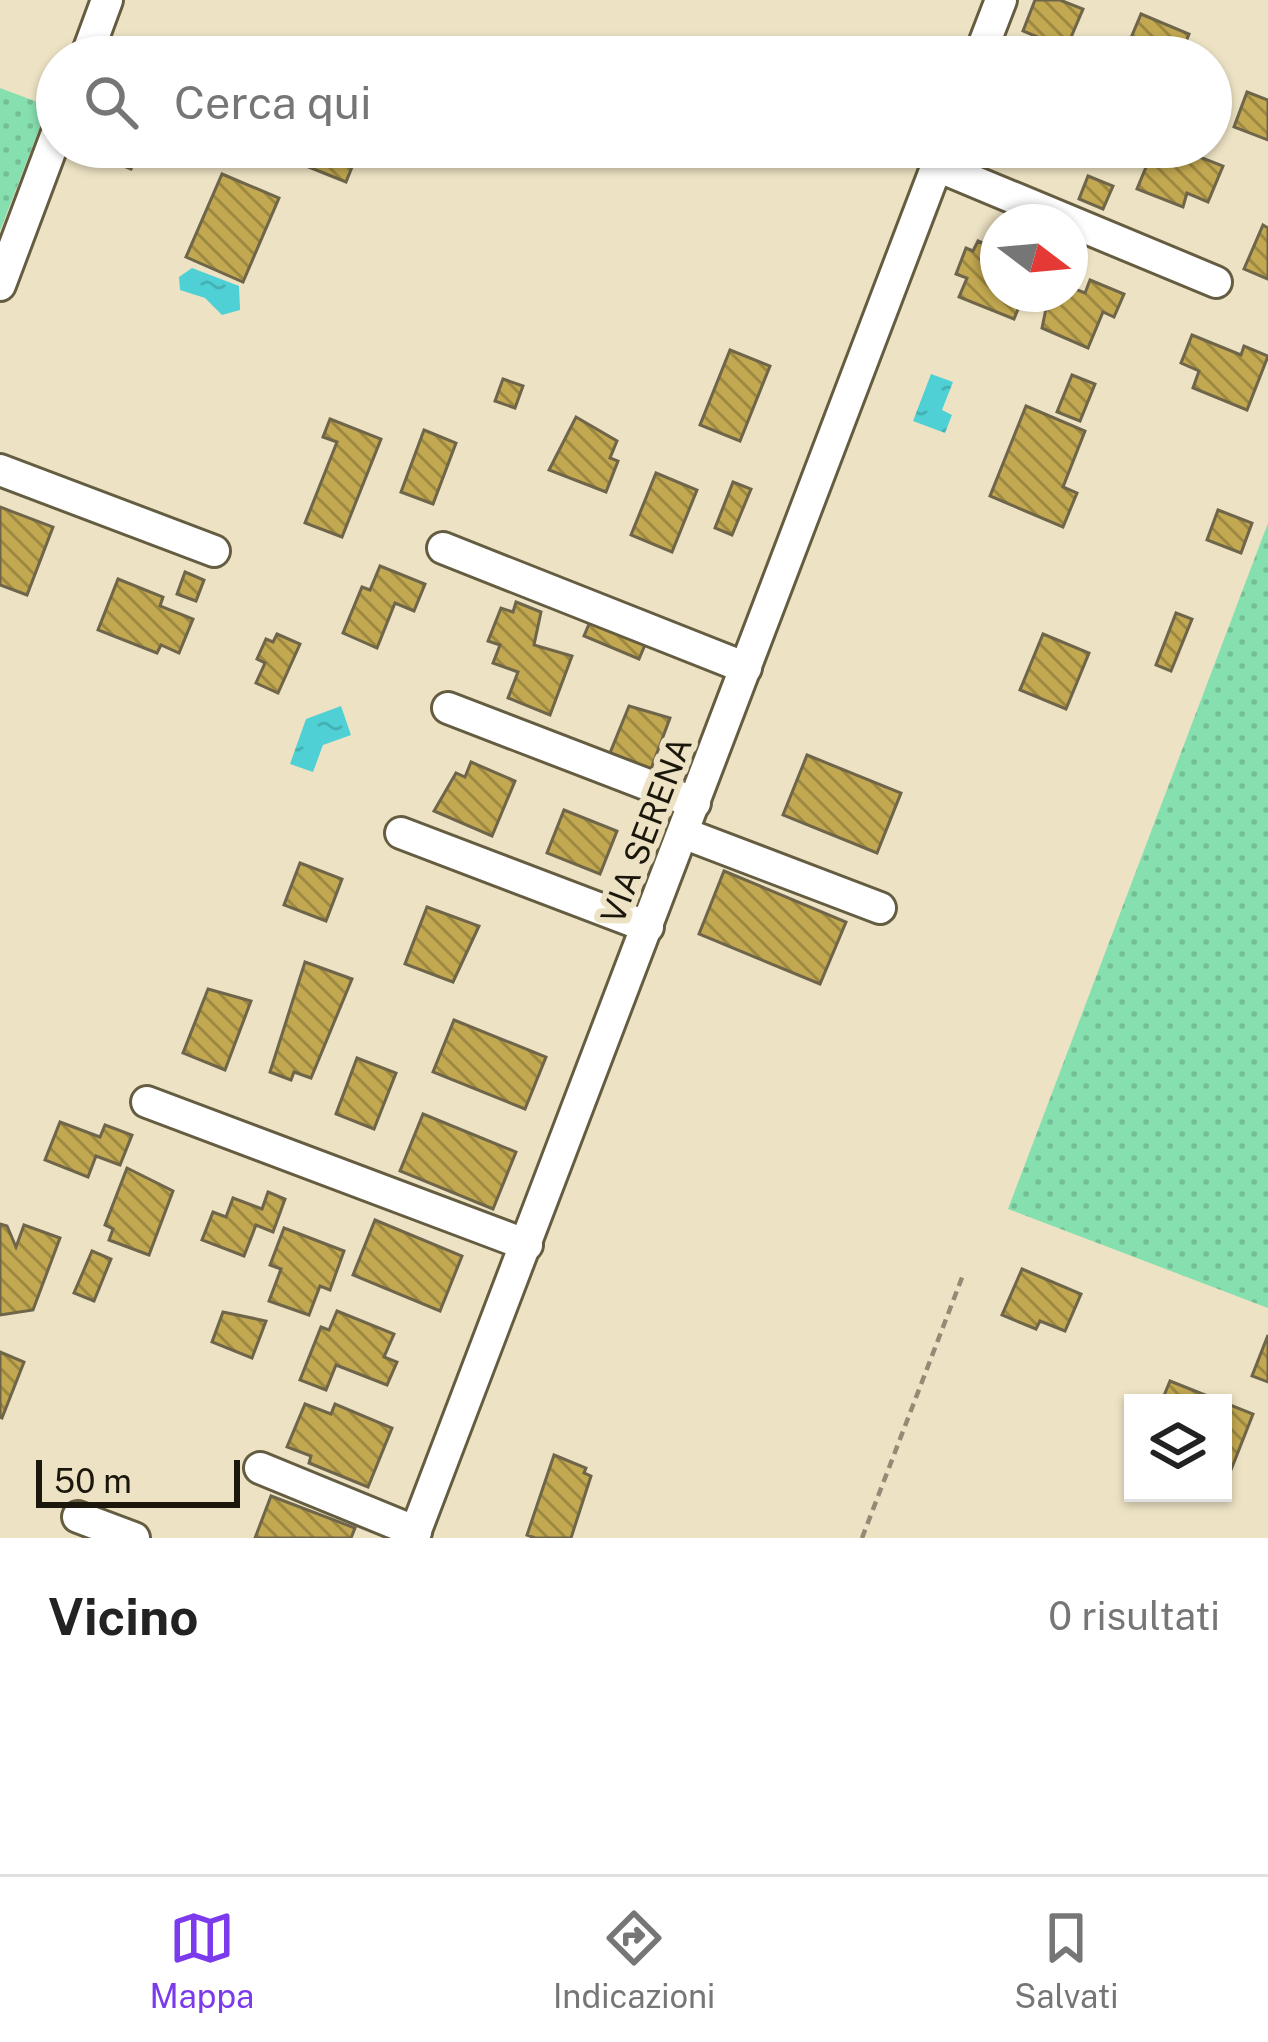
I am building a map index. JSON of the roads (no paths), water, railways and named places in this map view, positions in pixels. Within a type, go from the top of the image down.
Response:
[{"type":"street","points":[[987,36],[1001,0]]},
{"type":"street","points":[[91,36],[100,2]]},
{"type":"street","points":[[0,285],[44,168]]},
{"type":"street","name":"VIA SERENA","points":[[415,1535],[935,168]]},
{"type":"street","points":[[966,168],[1216,282]]},
{"type":"street","points":[[0,470],[214,551]]},
{"type":"street","points":[[443,548],[746,668]]},
{"type":"street","points":[[448,708],[695,803]]},
{"type":"street","points":[[401,833],[648,927]]},
{"type":"street","points":[[683,833],[880,908]]},
{"type":"street","points":[[147,1102],[527,1245]]},
{"type":"street","points":[[260,1468],[415,1535]]},
{"type":"street","points":[[78,1516],[134,1538]]},
{"type":"water","points":[[192,268],[239,286],[240,310],[222,315],[205,298],[180,290],[179,277]]},
{"type":"water","points":[[931,374],[953,382],[942,410],[952,415],[945,433],[913,421]]},
{"type":"water","points":[[341,706],[351,735],[323,745],[313,772],[290,764],[306,719]]}]
